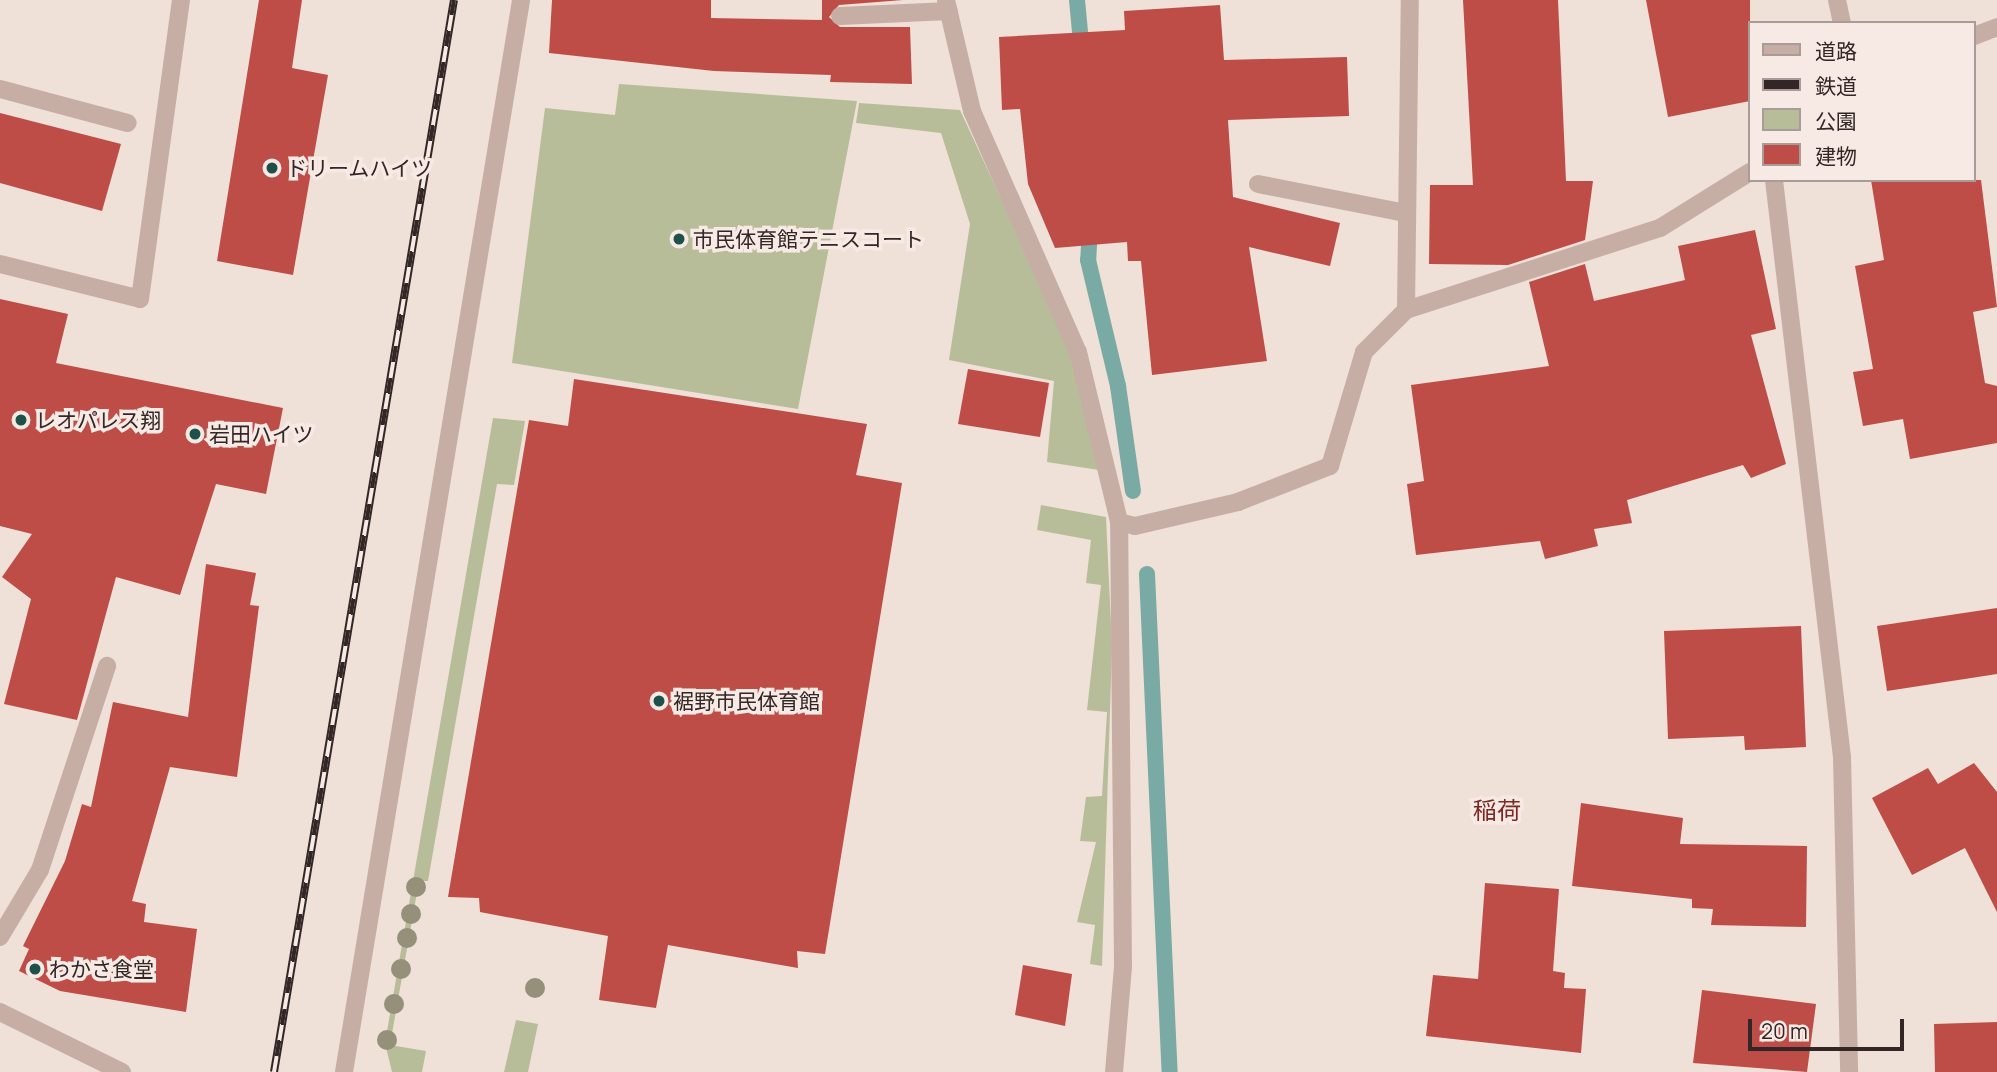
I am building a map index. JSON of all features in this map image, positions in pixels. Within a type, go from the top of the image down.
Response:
[{"type":"street","points":[[0,264],[140,299],[181,0]]},
{"type":"street","points":[[344,1072],[522,0]]},
{"type":"street","points":[[1406,310],[1410,0]]},
{"type":"street","points":[[1837,0],[1842,21]]},
{"type":"street","points":[[840,16],[947,6],[972,111],[1078,352],[1119,522],[1123,966],[1114,1072]]},
{"type":"street","points":[[1976,35],[1997,27]]},
{"type":"street","points":[[0,89],[128,123]]},
{"type":"street","points":[[1119,522],[1135,526],[1238,502],[1330,466],[1364,352],[1406,310],[1660,228],[1748,173]]},
{"type":"street","points":[[1774,182],[1842,757],[1849,1072]]},
{"type":"street","points":[[1258,184],[1406,213]]},
{"type":"street","points":[[0,937],[40,870],[107,666]]},
{"type":"street","points":[[0,1012],[122,1072]]},
{"type":"green space","name":"市民体育館テニスコート","points":[[619,84],[857,101],[798,409],[512,363],[545,108],[615,115]]},
{"type":"green space","points":[[859,103],[960,110],[1073,354],[1099,470],[1047,462],[1054,381],[949,360],[970,224],[941,133],[856,123]]},
{"type":"green space","points":[[493,418],[525,421],[514,485],[497,484],[428,881],[419,881],[390,1045],[426,1051],[422,1072],[392,1072],[385,1043]]},
{"type":"green space","points":[[1041,505],[1106,517],[1112,646],[1102,966],[1090,964],[1095,925],[1077,922],[1096,842],[1080,841],[1086,797],[1102,796],[1107,712],[1087,710],[1101,585],[1086,583],[1091,540],[1037,530]]},
{"type":"green space","points":[[516,1020],[538,1024],[528,1072],[504,1072]]},
{"type":"building","name":"ドリームハイツ","points":[[259,0],[302,0],[292,68],[328,75],[293,275],[217,261]]},
{"type":"building","points":[[552,0],[711,0],[711,18],[822,20],[822,0],[903,0],[839,5],[829,17],[840,27],[910,27],[912,84],[830,82],[831,75],[714,71],[549,53]]},
{"type":"building","points":[[1463,0],[1558,0],[1566,181],[1593,181],[1585,240],[1508,265],[1429,264],[1430,185],[1473,185]]},
{"type":"building","points":[[1646,0],[1750,0],[1748,101],[1668,117]]},
{"type":"building","points":[[1220,5],[1224,60],[1347,57],[1349,116],[1228,120],[1233,197],[1340,223],[1330,266],[1249,247],[1267,361],[1152,375],[1141,261],[1128,261],[1127,242],[1055,248],[1028,184],[1020,109],[1002,110],[999,37],[1125,30],[1124,11]]},
{"type":"building","points":[[0,113],[121,144],[102,211],[0,183]]},
{"type":"building","points":[[1981,180],[1997,307],[1973,312],[1985,383],[1997,386],[1997,443],[1910,459],[1903,419],[1863,426],[1853,372],[1873,369],[1855,266],[1884,260],[1871,182]]},
{"type":"building","points":[[1755,230],[1776,329],[1751,335],[1786,464],[1751,478],[1743,465],[1627,500],[1632,523],[1594,529],[1598,546],[1545,559],[1540,541],[1416,555],[1407,484],[1424,481],[1411,385],[1549,366],[1529,282],[1585,264],[1594,301],[1685,280],[1678,246]]},
{"type":"building","points":[[0,299],[68,314],[56,363],[283,408],[266,494],[216,484],[180,595],[116,577],[77,720],[4,704],[31,599],[2,577],[32,534],[0,526]]},
{"type":"building","points":[[968,369],[1049,383],[1040,437],[958,424]]},
{"type":"building","name":"裾野市民体育館","points":[[574,379],[867,424],[856,475],[902,483],[825,954],[797,951],[798,968],[668,945],[656,1008],[599,1000],[608,936],[480,912],[479,898],[448,897],[529,420],[568,426]]},
{"type":"building","points":[[206,564],[256,573],[250,605],[259,606],[237,777],[170,767],[132,901],[146,904],[144,922],[197,929],[186,1012],[60,991],[19,971],[29,949],[23,946],[65,861],[82,804],[91,807],[113,702],[188,717]]},
{"type":"building","points":[[1997,608],[1997,674],[1887,691],[1877,626]]},
{"type":"building","points":[[1801,626],[1806,747],[1745,750],[1744,736],[1668,739],[1664,631]]},
{"type":"building","points":[[1974,763],[1997,792],[1997,912],[1965,848],[1912,875],[1872,798],[1928,768],[1938,784]]},
{"type":"building","points":[[1581,803],[1683,818],[1680,844],[1807,846],[1806,927],[1711,925],[1713,909],[1692,908],[1692,899],[1572,886]]},
{"type":"building","points":[[1485,883],[1559,889],[1553,971],[1565,973],[1564,988],[1586,989],[1581,1053],[1426,1036],[1433,975],[1478,979]]},
{"type":"building","points":[[1023,965],[1072,974],[1065,1026],[1015,1015]]},
{"type":"building","points":[[1702,990],[1816,1004],[1807,1072],[1693,1063]]},
{"type":"building","points":[[1997,1022],[1997,1072],[1935,1072],[1934,1024]]},
{"type":"waterway","points":[[1077,0],[1082,53]]},
{"type":"waterway","points":[[1090,226],[1088,260],[1118,386],[1133,491]]},
{"type":"waterway","points":[[1147,574],[1170,1072]]},
{"type":"railway","points":[[274,1072],[454,0]]},
{"type":"place","name":"ドリームハイツ","points":[[272,168]]},
{"type":"place","name":"市民体育館テニスコート","points":[[679,239]]},
{"type":"place","name":"レオパレス翔","points":[[21,420]]},
{"type":"place","name":"岩田ハイツ","points":[[195,434]]},
{"type":"place","name":"裾野市民体育館","points":[[659,701]]},
{"type":"place","name":"わかさ食堂","points":[[35,969]]},
{"type":"district","name":"稲荷","points":[[1497,810]]}]
